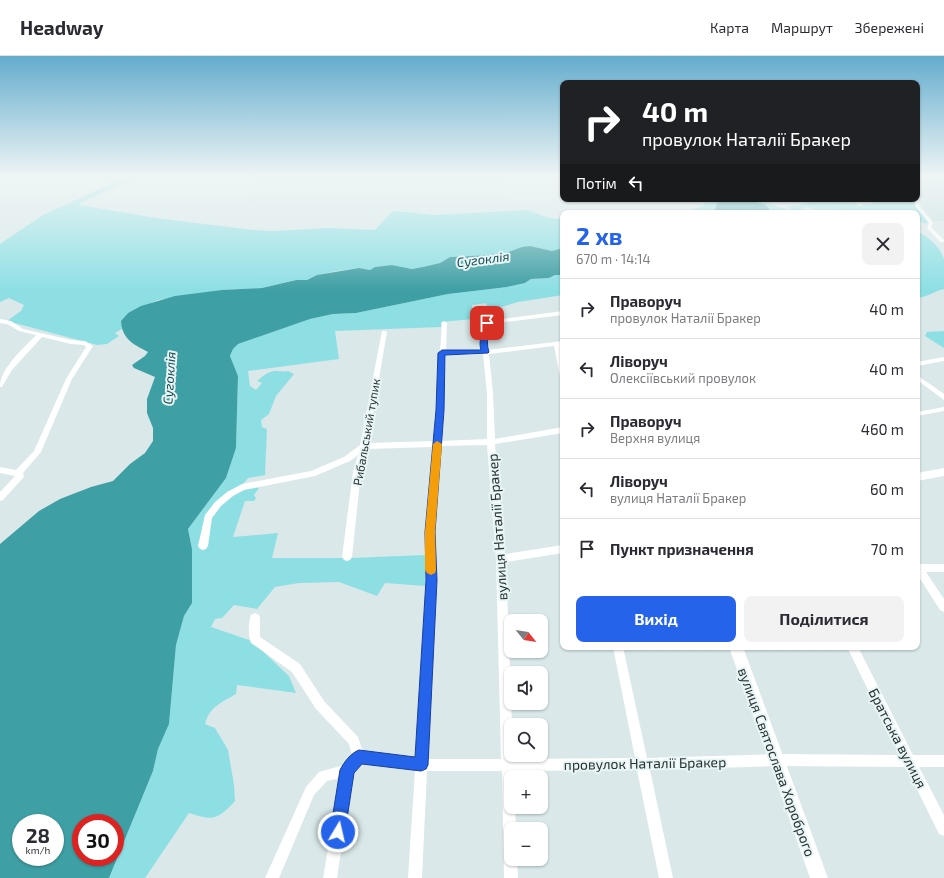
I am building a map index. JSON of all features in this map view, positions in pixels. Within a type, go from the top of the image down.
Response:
[{"type":"street","points":[[924,214],[931,223],[929,227],[942,241]]},
{"type":"street","name":"вулиця Наталії Бракер","points":[[511,878],[506,765],[501,559],[492,442],[490,393],[486,352],[483,343],[488,322],[560,313]]},
{"type":"street","points":[[0,321],[9,322],[21,330],[71,342],[85,342],[90,346],[69,379],[37,452],[18,473],[20,476],[0,498]]},
{"type":"street","points":[[414,878],[431,580],[430,532],[438,443],[444,323]]},
{"type":"street","name":"Рибальський тупик","points":[[347,557],[357,472],[364,446],[384,332]]},
{"type":"street","points":[[0,385],[9,368],[40,335]]},
{"type":"street","points":[[442,353],[486,352],[560,344]]},
{"type":"street","points":[[920,363],[944,359]]},
{"type":"street","points":[[920,379],[944,398]]},
{"type":"street","points":[[920,413],[944,409]]},
{"type":"street","points":[[203,546],[208,517],[218,504],[230,494],[242,487],[322,471],[346,459],[364,446],[492,442],[560,431]]},
{"type":"street","points":[[0,470],[18,473]]},
{"type":"street","points":[[920,476],[944,472]]},
{"type":"street","points":[[501,559],[560,549]]},
{"type":"street","points":[[920,567],[944,568]]},
{"type":"street","points":[[920,570],[944,607]]},
{"type":"street","points":[[256,618],[256,639],[296,668],[320,706],[354,742],[359,757],[347,770],[323,776],[310,791],[272,878]]},
{"type":"street","points":[[619,650],[666,878]]},
{"type":"street","name":"вулиця Святослава Хороброго","points":[[737,650],[819,878]]},
{"type":"street","name":"Братська вулиця","points":[[854,650],[944,829]]},
{"type":"street","name":"провулок Наталії Бракер","points":[[359,757],[421,765],[643,764],[777,760],[944,761]]},
{"type":"street","points":[[330,878],[347,770]]},
{"type":"shaded area","points":[[135,214],[253,230],[273,231],[329,228],[375,230],[390,214],[539,214],[549,218],[560,219],[560,249],[552,251],[530,246],[506,253],[450,257],[440,263],[412,269],[392,265],[375,267],[370,270],[359,268],[317,275],[307,280],[295,280],[262,288],[222,290],[158,300],[128,313],[121,321],[122,329],[115,333],[119,336],[107,344],[97,345],[7,321],[21,311],[24,305],[9,298],[0,302],[0,244],[43,215]]},
{"type":"shaded area","points":[[920,214],[923,214],[928,222],[926,224],[920,221]]},
{"type":"shaded area","points":[[928,214],[944,214],[944,221],[934,221]]},
{"type":"shaded area","points":[[920,233],[934,243],[944,260],[944,289],[920,297]]},
{"type":"shaded area","points":[[555,275],[560,275],[560,295],[518,302],[489,311],[486,303],[472,305],[473,319],[441,322],[441,327],[335,331],[339,359],[248,371],[250,386],[256,390],[262,383],[257,381],[269,372],[288,371],[294,374],[276,396],[269,414],[261,420],[262,427],[267,429],[265,475],[248,478],[243,484],[259,488],[254,495],[256,498],[254,501],[245,501],[233,537],[278,533],[272,558],[351,558],[425,555],[425,586],[385,583],[377,596],[339,582],[299,583],[275,587],[257,609],[234,605],[222,618],[215,619],[211,627],[252,641],[289,676],[296,693],[237,685],[236,694],[213,709],[205,724],[215,728],[228,750],[235,801],[224,812],[215,817],[210,818],[189,813],[145,878],[109,878],[114,866],[124,866],[124,842],[153,771],[158,749],[169,724],[176,645],[184,616],[192,603],[192,549],[188,529],[226,478],[236,448],[238,376],[230,356],[233,349],[238,344],[310,319],[333,314],[356,313],[448,294],[507,287],[525,283],[531,279],[549,278]]},
{"type":"shaded area","points":[[944,331],[944,348],[925,336],[927,332]]},
{"type":"water","name":"Сугоклія","points":[[530,246],[552,251],[560,249],[560,275],[555,275],[549,278],[531,279],[525,283],[507,287],[448,294],[356,313],[333,314],[310,319],[238,344],[233,349],[230,356],[238,376],[236,448],[226,478],[188,529],[192,549],[192,603],[184,616],[176,645],[169,724],[158,749],[153,771],[124,842],[124,814],[72,814],[72,866],[114,866],[109,878],[0,878],[0,544],[39,511],[60,499],[91,487],[113,481],[130,464],[145,453],[153,441],[153,428],[147,413],[147,399],[155,377],[134,368],[132,365],[145,356],[148,352],[126,337],[121,321],[128,313],[141,306],[175,296],[222,290],[262,288],[296,280],[307,280],[317,275],[359,268],[370,270],[375,267],[392,265],[412,269],[440,263],[450,257],[506,253],[522,247]]},
{"type":"slow traffic","points":[[431,570],[430,532],[437,444]]},
{"type":"route","points":[[338,832],[347,770],[359,757],[421,765],[431,580],[430,532],[440,410],[442,353],[486,352],[483,343],[487,330],[487,323]]}]
